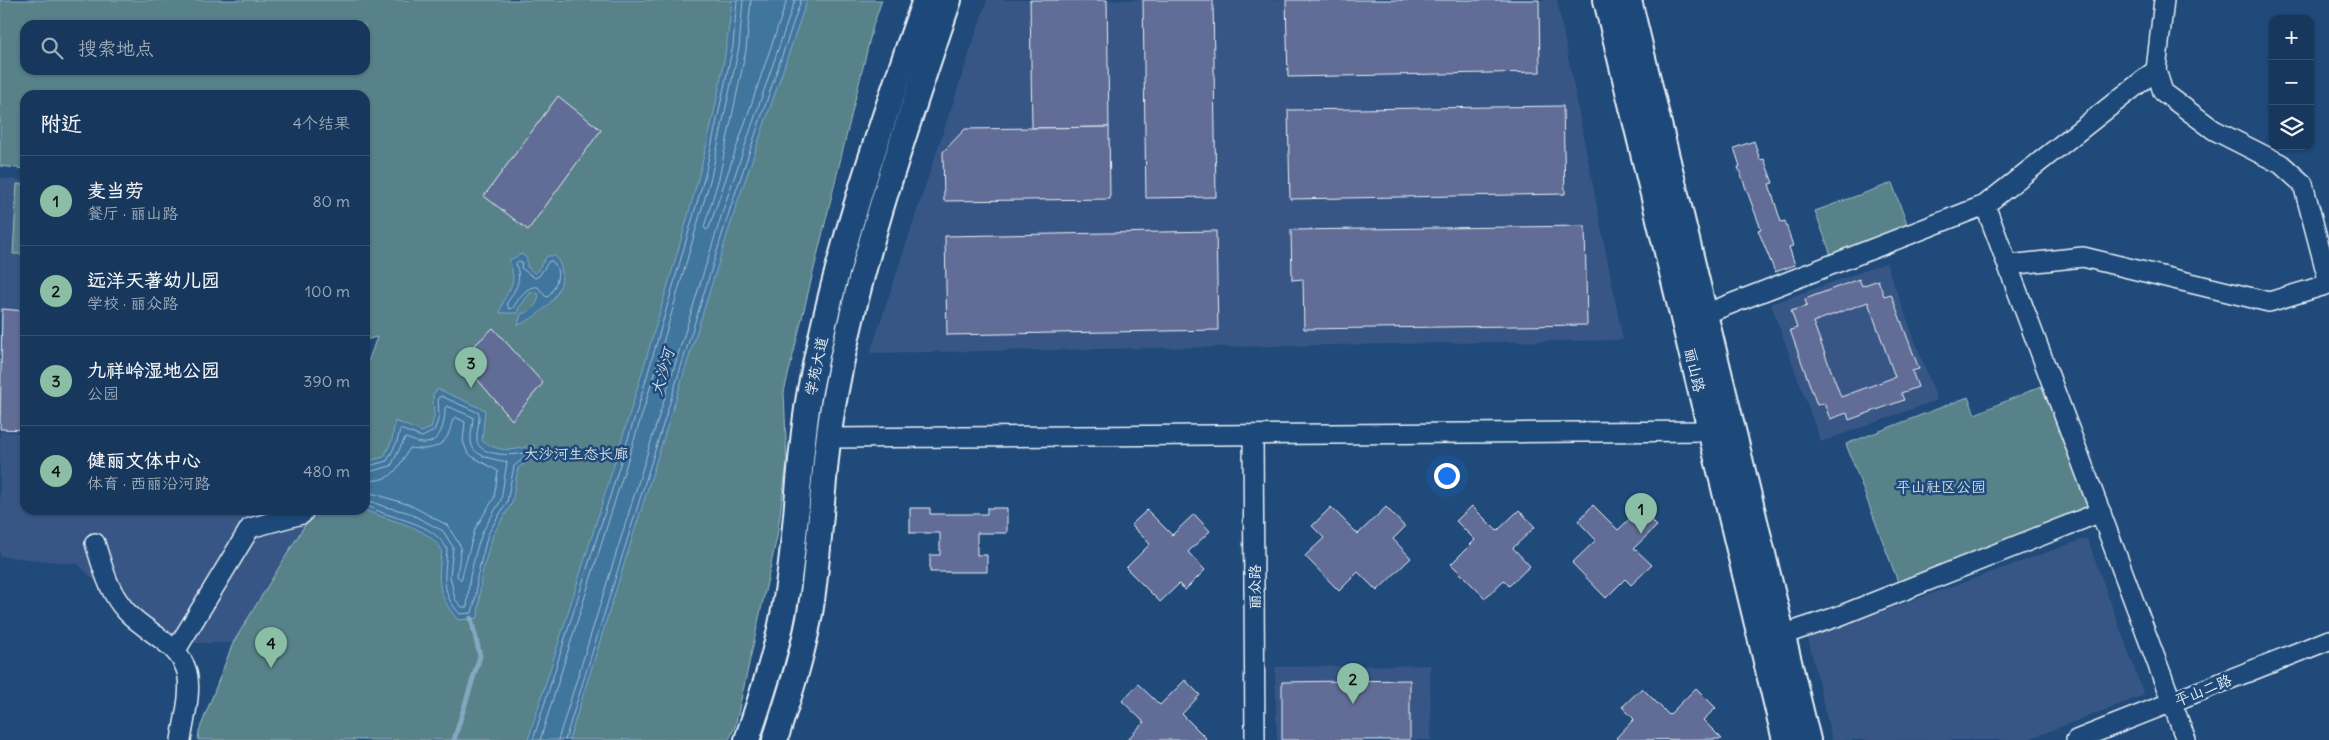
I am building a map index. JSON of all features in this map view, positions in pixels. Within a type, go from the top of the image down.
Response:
[{"type":"street","name":"学苑大道","points":[[748,740],[770,666],[787,595],[796,528],[805,421],[837,269],[875,143],[925,0]]},
{"type":"street","name":"学苑大道","points":[[775,740],[796,671],[810,609],[828,438],[842,355],[866,258],[900,145],[949,0]]},
{"type":"street","name":"丽山路","points":[[1606,0],[1782,635],[1808,740]]},
{"type":"street","name":"丽山路","points":[[1629,0],[1694,318],[1710,432],[1785,740]]},
{"type":"street","points":[[2008,266],[2083,257],[2269,302],[2329,284],[2304,184],[2281,164],[2214,130],[2164,92],[2156,70],[2164,0]]},
{"type":"street","points":[[1694,318],[1985,206],[2156,70]]},
{"type":"street","points":[[1985,206],[2186,740]]},
{"type":"street","points":[[828,438],[1710,432]]},
{"type":"street","name":"丽众路","points":[[1253,435],[1255,740]]},
{"type":"street","points":[[1782,635],[1839,616],[2100,512]]},
{"type":"street","points":[[176,650],[250,528],[298,515]]},
{"type":"street","points":[[95,543],[108,586],[118,601],[140,625],[176,650],[184,662],[188,674],[181,740]]},
{"type":"street","name":"平山二路","points":[[2076,740],[2329,640]]},
{"type":"shaded area","points":[[987,0],[1557,0],[1623,340],[870,353]]},
{"type":"shaded area","points":[[0,178],[20,180],[20,428],[0,426]]},
{"type":"shaded area","points":[[1886,263],[1937,400],[1821,442],[1771,304]]},
{"type":"shaded area","points":[[0,431],[20,433],[20,515],[312,515],[233,643],[157,643],[78,564],[0,556]]},
{"type":"shaded area","points":[[2087,538],[2144,695],[2026,740],[1832,740],[1808,638]]},
{"type":"shaded area","points":[[1430,665],[1431,740],[1277,740],[1275,667]]},
{"type":"green space","name":"大沙河生态长廊","points":[[0,0],[882,0],[873,26],[784,392],[787,462],[777,537],[735,727],[729,740],[198,740],[199,731],[233,643],[311,515],[370,515],[370,356],[377,337],[370,339],[370,90],[20,90],[20,168],[0,166]]},
{"type":"green space","points":[[1892,183],[1908,227],[1831,255],[1815,211]]},
{"type":"green space","points":[[17,184],[20,184],[20,254],[13,254]]},
{"type":"green space","name":"平山社区公园","points":[[2044,385],[2092,507],[1898,582],[1846,444],[1968,397],[1975,414]]},
{"type":"water","name":"大沙河","points":[[732,0],[807,0],[736,207],[569,740],[528,740],[629,416],[694,194],[721,78]]},
{"type":"water","points":[[522,254],[527,259],[527,267],[535,274],[547,256],[555,256],[561,266],[562,277],[560,287],[547,306],[538,314],[518,325],[521,314],[533,308],[539,295],[534,291],[530,293],[518,309],[518,313],[500,313],[512,283],[513,277],[509,260]]},
{"type":"water","points":[[438,389],[485,410],[482,441],[489,445],[507,450],[534,445],[535,457],[518,468],[512,503],[493,535],[481,578],[478,618],[458,620],[446,603],[442,595],[439,579],[442,550],[435,542],[427,535],[407,525],[370,512],[370,461],[384,457],[392,440],[395,421],[422,432],[431,428],[434,417],[433,394]]},
{"type":"building","points":[[1030,0],[1107,0],[1109,127],[1032,128]]},
{"type":"building","points":[[1143,0],[1213,0],[1216,197],[1146,198]]},
{"type":"building","points":[[1286,0],[1539,0],[1540,72],[1288,77]]},
{"type":"building","points":[[558,96],[601,130],[528,230],[484,196]]},
{"type":"building","points":[[1563,106],[1565,194],[1290,199],[1288,110]]},
{"type":"building","points":[[1109,127],[1110,199],[944,201],[943,152],[965,129]]},
{"type":"building","points":[[1754,141],[1760,160],[1764,159],[1773,183],[1769,184],[1781,222],[1785,221],[1793,246],[1789,247],[1795,265],[1775,272],[1758,230],[1761,229],[1738,167],[1740,166],[1734,148]]},
{"type":"building","points":[[1585,226],[1587,325],[1304,329],[1303,279],[1292,280],[1291,230]]},
{"type":"building","points":[[1216,231],[1218,330],[947,335],[945,236]]},
{"type":"building","points":[[1859,279],[1862,286],[1878,280],[1884,296],[1891,294],[1919,369],[1912,371],[1918,387],[1901,393],[1904,400],[1849,420],[1847,413],[1830,419],[1824,403],[1817,405],[1790,330],[1797,328],[1791,311],[1807,306],[1805,299]],"holes":[[[1868,302],[1895,377],[1841,397],[1813,322]]]},
{"type":"building","points":[[2,309],[20,311],[20,430],[0,429]]},
{"type":"building","points":[[493,328],[543,383],[512,420],[460,359]]},
{"type":"building","points":[[1593,505],[1618,530],[1640,509],[1657,526],[1634,548],[1652,565],[1631,585],[1625,579],[1606,598],[1572,563],[1596,540],[1578,521]]},
{"type":"building","points":[[1472,506],[1497,531],[1519,510],[1535,527],[1513,548],[1530,566],[1509,586],[1504,580],[1485,598],[1451,564],[1475,540],[1456,521]]},
{"type":"building","points":[[1331,507],[1358,534],[1386,507],[1405,527],[1393,539],[1411,558],[1377,591],[1358,572],[1339,591],[1305,556],[1324,538],[1312,526]]},
{"type":"building","points":[[910,508],[930,508],[930,514],[987,514],[987,508],[1007,508],[1007,533],[977,533],[977,555],[987,555],[987,572],[930,572],[930,555],[940,555],[940,533],[910,533]]},
{"type":"building","points":[[1147,510],[1172,535],[1194,514],[1210,531],[1188,552],[1205,570],[1185,590],[1179,584],[1160,602],[1126,568],[1150,544],[1131,525]]},
{"type":"building","points":[[1185,680],[1200,695],[1182,714],[1206,738],[1204,740],[1127,740],[1144,722],[1122,701],[1138,684],[1160,705]]},
{"type":"building","points":[[1410,680],[1410,740],[1282,740],[1282,682]]},
{"type":"building","points":[[1642,688],[1669,715],[1696,688],[1716,708],[1703,720],[1722,739],[1618,740],[1616,738],[1634,719],[1622,707]]},
{"type":"waterway","points":[[454,740],[480,656],[471,618]]},
{"type":"place","name":"九祥岭湿地公园","points":[[471,388]]},
{"type":"place","name":"麦当劳","points":[[1641,534]]},
{"type":"place","name":"健丽文体中心","points":[[271,668]]},
{"type":"place","name":"远洋天著幼儿园","points":[[1353,704]]}]
